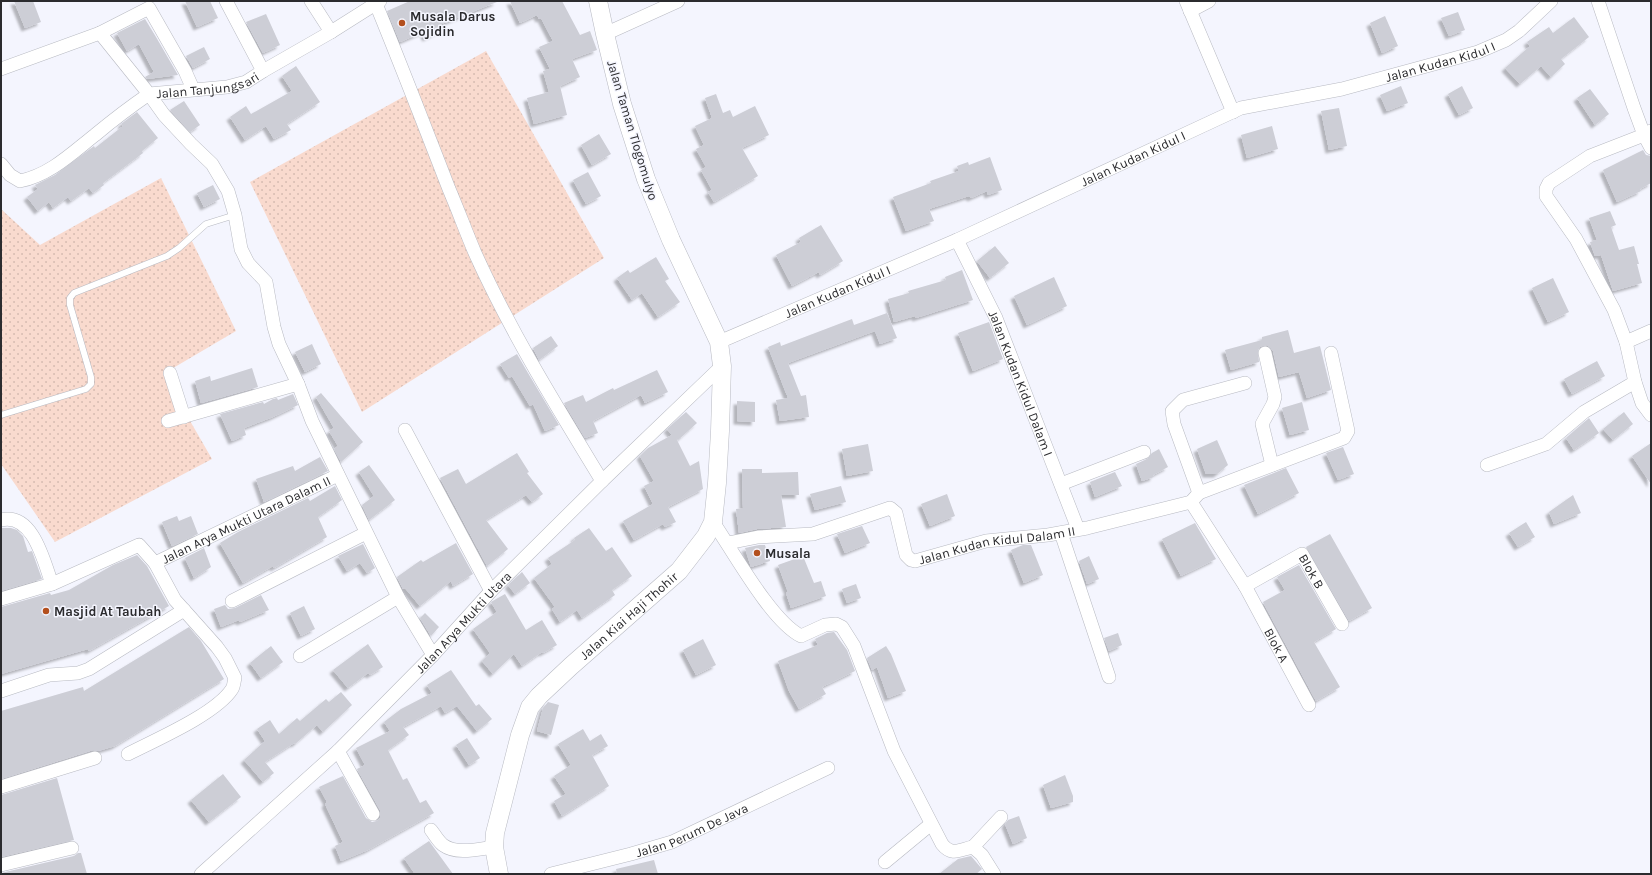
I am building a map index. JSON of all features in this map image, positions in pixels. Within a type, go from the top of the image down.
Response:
[{"type":"street","points":[[226,1],[263,71]]},
{"type":"street","points":[[312,1],[331,32]]},
{"type":"street","name":"Jalan Taman Tlogomulyo","points":[[598,1],[622,104],[646,179],[671,240],[719,342]]},
{"type":"street","points":[[605,34],[678,1]]},
{"type":"street","points":[[1209,1],[1188,6],[1233,112]]},
{"type":"street","name":"Jalan Kudan Kidul I","points":[[719,342],[957,240],[1241,108],[1342,89],[1478,52],[1506,40],[1519,31],[1551,1]]},
{"type":"street","points":[[1598,1],[1634,108],[1648,133],[1651,148]]},
{"type":"street","points":[[378,2],[417,108],[475,254],[536,370],[602,481]]},
{"type":"street","name":"Jalan Tanjungsari","points":[[100,33],[149,94],[227,87],[246,82],[331,32],[378,2]]},
{"type":"street","points":[[1,69],[100,33],[147,5],[185,71],[193,89]]},
{"type":"street","points":[[1,164],[10,175],[20,181],[32,179],[48,171],[123,112],[149,94],[164,115],[212,164],[228,191],[235,215],[241,250],[248,263],[266,282],[274,327],[279,344],[298,384],[312,421],[398,597],[433,654]]},
{"type":"street","points":[[1648,133],[1590,156],[1549,183],[1546,189],[1546,196],[1576,239],[1614,310],[1626,342],[1635,382],[1642,403],[1651,415]]},
{"type":"street","name":"Jalan Kudan Kidul Dalam I","points":[[957,240],[996,318],[1062,484],[1078,529]]},
{"type":"street","points":[[1626,342],[1651,331]]},
{"type":"street","name":"Jalan Kiai Haji Thohir","points":[[499,874],[494,847],[495,833],[501,804],[530,706],[571,666],[679,571],[706,536],[713,522],[718,483],[722,366],[719,342]]},
{"type":"street","points":[[1265,353],[1275,397],[1273,404],[1262,424],[1272,465]]},
{"type":"street","name":"Jalan Kudan Kidul Dalam II","points":[[728,543],[758,537],[813,534],[890,508],[896,513],[906,555],[911,560],[915,561],[986,541],[1061,533],[1138,517],[1195,498],[1272,465],[1344,438],[1348,430],[1331,353]]},
{"type":"street","name":"Jalan Arya Mukti Utara","points":[[200,874],[338,752],[433,654],[490,590],[722,366]]},
{"type":"street","points":[[170,373],[184,416]]},
{"type":"street","points":[[1487,465],[1546,444],[1584,412],[1635,382]]},
{"type":"street","name":"Blok A","points":[[1245,383],[1183,400],[1172,411],[1174,424],[1195,498],[1245,586],[1309,705]]},
{"type":"street","points":[[168,421],[298,384]]},
{"type":"street","points":[[405,430],[490,590]]},
{"type":"street","points":[[1062,484],[1144,452]]},
{"type":"street","name":"Jalan Arya Mukti Utara Dalam II","points":[[52,584],[139,545],[155,563],[338,475]]},
{"type":"street","points":[[1,520],[18,520],[30,532],[37,542],[52,584],[1,599]]},
{"type":"street","points":[[713,522],[728,543],[754,586],[781,620],[794,633],[802,636],[825,625],[836,624],[842,627],[854,646],[894,751],[942,844],[949,850],[960,852],[973,847],[1001,817]]},
{"type":"street","points":[[232,602],[366,533]]},
{"type":"street","points":[[1061,533],[1109,677]]},
{"type":"street","name":"Blok B","points":[[1245,586],[1302,554],[1342,624]]},
{"type":"street","points":[[128,754],[202,715],[218,704],[232,689],[235,678],[225,658],[175,600],[155,563]]},
{"type":"street","points":[[300,656],[398,597]]},
{"type":"street","points":[[1,692],[49,675],[78,673],[89,669],[184,610]]},
{"type":"street","points":[[338,752],[373,814]]},
{"type":"street","points":[[1,787],[95,758]]},
{"type":"street","name":"Jalan Perum De Java","points":[[551,874],[672,842],[828,768]]},
{"type":"street","points":[[885,862],[931,824]]},
{"type":"street","points":[[431,830],[442,844],[451,850],[460,851],[494,847]]},
{"type":"street","points":[[973,847],[982,855],[994,874]]},
{"type":"street","points":[[1,865],[72,848]]},
{"type":"lane","points":[[1,415],[86,389],[92,384],[70,305],[70,298],[74,293],[167,256],[179,248],[206,224],[235,215]]},
{"type":"shaded area","points":[[486,51],[604,258],[362,412],[250,182]]},
{"type":"shaded area","points":[[161,178],[236,331],[163,374],[212,459],[55,542],[1,464],[1,209],[40,245]]},
{"type":"building","points":[[14,1],[33,1],[41,22],[25,28]]},
{"type":"building","points":[[185,1],[210,1],[218,18],[197,27]]},
{"type":"building","points":[[410,1],[497,2],[439,25],[442,30],[426,38],[423,32],[400,42],[387,11]]},
{"type":"building","points":[[510,1],[562,1],[580,35],[590,31],[597,50],[572,59],[580,77],[560,86],[567,115],[534,124],[527,98],[549,92],[543,71],[550,69],[539,47],[553,41],[541,18],[539,19],[537,15],[520,23]]},
{"type":"building","points":[[1458,12],[1465,30],[1449,36],[1441,18]]},
{"type":"building","points":[[266,14],[280,45],[263,53],[246,22]]},
{"type":"building","points":[[1385,16],[1398,46],[1382,53],[1370,23]]},
{"type":"building","points":[[1574,17],[1589,37],[1561,59],[1565,64],[1551,77],[1541,66],[1520,84],[1505,68],[1530,46],[1527,42],[1549,27],[1553,33]]},
{"type":"building","points":[[145,19],[178,75],[147,79],[145,77],[154,72],[139,44],[127,51],[117,33]]},
{"type":"building","points":[[204,47],[210,59],[193,68],[186,56]]},
{"type":"building","points":[[296,66],[320,102],[287,124],[291,130],[274,139],[266,126],[245,140],[230,117],[246,106],[251,114],[292,91],[282,76]]},
{"type":"building","points":[[1401,86],[1408,103],[1387,111],[1380,95]]},
{"type":"building","points":[[1462,86],[1473,108],[1459,115],[1448,94]]},
{"type":"building","points":[[1590,89],[1609,114],[1595,125],[1577,98]]},
{"type":"building","points":[[716,94],[723,113],[730,110],[733,117],[755,106],[769,135],[742,148],[758,176],[714,202],[708,192],[712,190],[701,170],[706,167],[696,149],[704,145],[695,126],[712,118],[705,98]]},
{"type":"building","points":[[184,101],[200,125],[190,132],[170,110]]},
{"type":"building","points":[[1339,108],[1347,146],[1329,150],[1321,111]]},
{"type":"building","points":[[137,112],[158,138],[142,151],[143,153],[103,183],[104,185],[93,193],[89,188],[71,201],[68,197],[53,208],[49,202],[38,211],[27,197],[38,189],[35,185],[55,175],[94,146],[95,148],[123,126],[121,124]]},
{"type":"building","points":[[1272,126],[1278,149],[1247,158],[1241,135]]},
{"type":"building","points":[[599,134],[611,154],[592,165],[581,145]]},
{"type":"building","points":[[1643,150],[1646,155],[1651,156],[1651,183],[1640,189],[1641,191],[1617,202],[1603,170]]},
{"type":"building","points":[[990,157],[1002,190],[988,195],[987,191],[971,198],[969,196],[929,209],[934,221],[906,231],[893,197],[931,183],[930,181],[959,171],[957,166],[968,162],[969,165]]},
{"type":"building","points":[[588,172],[601,196],[586,204],[573,180]]},
{"type":"building","points":[[213,185],[220,199],[204,207],[197,193]]},
{"type":"building","points":[[1610,211],[1616,225],[1611,227],[1619,250],[1634,246],[1642,283],[1613,291],[1601,255],[1595,256],[1590,242],[1597,240],[1589,218]]},
{"type":"building","points":[[821,225],[843,261],[820,275],[819,272],[792,286],[776,255],[801,242],[799,238]]},
{"type":"building","points":[[995,246],[1009,263],[990,278],[977,261]]},
{"type":"building","points":[[656,257],[669,279],[665,281],[680,302],[658,317],[642,293],[632,300],[617,278],[628,270],[630,273]]},
{"type":"building","points":[[962,270],[973,300],[916,318],[915,316],[894,322],[888,299],[909,293],[908,291],[946,280],[945,277]]},
{"type":"building","points":[[1054,277],[1067,306],[1027,325],[1014,296]]},
{"type":"building","points":[[1553,278],[1569,312],[1548,322],[1532,288]]},
{"type":"building","points":[[887,313],[897,338],[880,344],[875,331],[788,363],[801,396],[806,395],[809,417],[780,421],[776,400],[788,398],[768,347],[780,342],[781,346],[852,319],[854,325]]},
{"type":"building","points":[[989,322],[1003,359],[973,371],[958,333]]},
{"type":"building","points":[[1288,330],[1294,353],[1320,346],[1331,390],[1307,398],[1299,372],[1279,377],[1273,351],[1267,345],[1260,347],[1258,350],[1259,362],[1231,370],[1225,350],[1262,340],[1262,337]]},
{"type":"building","points":[[551,336],[558,346],[539,360],[533,348]]},
{"type":"building","points":[[312,344],[321,364],[305,372],[295,352]]},
{"type":"building","points":[[517,354],[559,425],[545,431],[533,404],[530,406],[512,376],[509,378],[500,364]]},
{"type":"building","points":[[1597,361],[1605,376],[1572,394],[1564,379]]},
{"type":"building","points":[[252,368],[258,387],[201,403],[195,381],[210,376],[211,381]]},
{"type":"building","points":[[657,370],[668,392],[645,403],[641,395],[593,421],[598,433],[585,438],[564,403],[583,395],[586,402],[613,388],[614,390]]},
{"type":"building","points":[[321,393],[363,442],[341,462],[334,449],[338,446],[329,431],[334,428],[316,397]]},
{"type":"building","points":[[293,394],[298,405],[273,417],[244,428],[246,435],[232,441],[220,414],[263,402],[264,404],[273,399],[277,398],[278,400]]},
{"type":"building","points":[[737,401],[755,402],[755,422],[737,421]]},
{"type":"building","points":[[1302,402],[1309,430],[1290,435],[1282,408]]},
{"type":"building","points":[[686,412],[697,423],[678,440],[676,438],[690,466],[699,461],[703,489],[668,507],[676,522],[665,527],[663,524],[634,540],[623,521],[653,504],[644,486],[654,481],[640,456],[648,448],[672,435],[667,429]]},
{"type":"building","points":[[1624,412],[1633,424],[1613,440],[1603,429]]},
{"type":"building","points":[[1589,418],[1599,433],[1574,450],[1566,438]]},
{"type":"building","points":[[1217,440],[1228,465],[1217,474],[1206,474],[1197,449]]},
{"type":"building","points":[[1651,443],[1651,484],[1632,456]]},
{"type":"building","points":[[868,444],[873,471],[847,476],[842,449]]},
{"type":"building","points":[[1343,447],[1354,474],[1338,480],[1326,453]]},
{"type":"building","points":[[1159,449],[1168,467],[1153,475],[1154,477],[1142,481],[1136,464],[1147,459],[1152,453]]},
{"type":"building","points":[[517,453],[529,472],[527,473],[543,494],[532,502],[526,495],[486,520],[508,549],[487,566],[440,478],[458,469],[466,484]]},
{"type":"building","points":[[320,457],[328,471],[264,502],[256,479],[293,466],[295,471]]},
{"type":"building","points":[[369,465],[395,500],[369,520],[362,505],[374,496],[359,472]]},
{"type":"building","points":[[1286,468],[1299,493],[1258,514],[1244,485]]},
{"type":"building","points":[[742,469],[762,469],[762,473],[798,472],[799,495],[781,495],[786,527],[757,529],[739,533],[736,509],[743,508]]},
{"type":"building","points":[[1115,472],[1122,486],[1095,497],[1090,482]]},
{"type":"building","points":[[335,486],[342,500],[318,517],[327,537],[274,568],[273,566],[243,583],[220,543],[238,532],[308,498],[310,501]]},
{"type":"building","points":[[841,486],[846,502],[815,510],[810,494]]},
{"type":"building","points":[[947,494],[955,516],[930,526],[921,504]]},
{"type":"building","points":[[1573,495],[1581,513],[1554,524],[1549,512]]},
{"type":"building","points":[[177,516],[179,521],[191,516],[198,534],[172,546],[162,522]]},
{"type":"building","points":[[1526,522],[1535,537],[1518,547],[1509,533]]},
{"type":"building","points":[[1195,523],[1216,559],[1181,576],[1162,539]]},
{"type":"building","points":[[862,526],[870,543],[845,553],[837,534]]},
{"type":"building","points":[[1,528],[11,528],[17,530],[23,536],[28,552],[32,551],[42,579],[1,591]]},
{"type":"building","points":[[589,528],[606,551],[612,547],[632,576],[612,590],[615,595],[582,618],[577,610],[560,622],[552,609],[555,607],[534,578],[552,564],[548,558],[575,540],[574,538]]},
{"type":"building","points":[[1330,534],[1372,608],[1349,621],[1306,547]]},
{"type":"building","points":[[456,543],[473,574],[453,586],[451,581],[420,606],[405,588],[403,589],[397,577],[421,560],[423,562]]},
{"type":"building","points":[[363,544],[375,568],[367,573],[360,563],[347,571],[338,556]]},
{"type":"building","name":"Musala","points":[[765,545],[770,561],[751,567],[745,548]]},
{"type":"building","points":[[1023,545],[1031,545],[1043,575],[1024,583],[1011,550]]},
{"type":"building","points":[[204,548],[211,567],[194,578],[185,558]]},
{"type":"building","points":[[137,555],[147,566],[169,606],[89,651],[88,649],[1,674],[1,607],[50,593],[51,595],[69,590],[113,565]]},
{"type":"building","points":[[803,556],[814,583],[821,581],[826,596],[791,608],[786,593],[788,592],[778,565]]},
{"type":"building","points":[[1089,556],[1099,579],[1087,584],[1079,561]]},
{"type":"building","points":[[1299,565],[1336,629],[1314,642],[1340,687],[1316,701],[1263,602],[1285,590],[1277,577]]},
{"type":"building","points":[[522,572],[530,583],[515,594],[508,585]]},
{"type":"building","points":[[856,584],[861,598],[847,603],[842,589]]},
{"type":"building","points":[[505,594],[526,630],[542,620],[557,645],[543,653],[542,652],[522,666],[514,654],[493,674],[482,661],[490,653],[473,629],[497,612],[491,602]]},
{"type":"building","points":[[261,595],[269,610],[240,622],[239,620],[221,627],[214,609],[225,605],[228,609],[235,608]]},
{"type":"building","points":[[304,606],[315,629],[301,636],[290,613]]},
{"type":"building","points":[[425,613],[439,627],[431,636],[420,618]]},
{"type":"building","points":[[189,627],[201,641],[224,679],[115,746],[98,751],[93,750],[1,779],[1,711],[83,687],[84,691]]},
{"type":"building","points":[[834,632],[847,650],[855,671],[822,687],[826,694],[799,709],[789,691],[778,661],[818,645],[815,639],[827,633]]},
{"type":"building","points":[[1118,633],[1122,645],[1109,651],[1104,638]]},
{"type":"building","points":[[703,639],[716,665],[696,675],[683,650]]},
{"type":"building","points":[[368,644],[383,667],[370,675],[368,673],[348,688],[333,670]]},
{"type":"building","points":[[271,646],[283,662],[261,678],[250,663]]},
{"type":"building","points":[[886,646],[891,654],[906,691],[888,698],[877,667],[872,670],[867,658]]},
{"type":"building","points":[[451,670],[476,706],[479,704],[492,719],[477,731],[457,706],[445,713],[441,706],[403,727],[409,735],[388,750],[403,780],[407,778],[420,803],[426,800],[434,813],[368,850],[341,861],[335,846],[343,842],[325,804],[327,802],[319,787],[343,776],[366,818],[372,822],[377,821],[380,818],[380,810],[357,769],[365,765],[356,748],[390,731],[384,722],[401,709],[432,693],[427,685]]},
{"type":"building","points":[[341,692],[352,705],[323,732],[317,725],[295,744],[294,743],[265,762],[274,773],[263,782],[244,760],[265,741],[257,729],[270,720],[279,734],[297,718],[300,721],[326,699],[329,702]]},
{"type":"building","points":[[548,702],[559,705],[551,735],[537,731],[543,708]]},
{"type":"building","points":[[583,729],[590,741],[601,734],[608,746],[592,755],[609,786],[562,816],[554,801],[566,794],[554,776],[571,765],[558,744]]},
{"type":"building","points":[[467,738],[480,758],[469,765],[456,745]]},
{"type":"building","points":[[223,774],[241,797],[209,822],[191,800]]},
{"type":"building","points":[[1065,775],[1073,796],[1073,802],[1051,808],[1043,785]]},
{"type":"building","points":[[57,778],[74,840],[1,857],[1,795]]},
{"type":"building","points":[[1019,816],[1027,838],[1013,844],[1005,824],[1008,820]]},
{"type":"building","points":[[429,841],[453,874],[415,874],[404,858]]},
{"type":"building","points":[[81,853],[87,874],[1,874],[74,856]]},
{"type":"building","points":[[971,856],[982,869],[976,874],[939,874],[958,859]]},
{"type":"building","points":[[654,860],[658,874],[617,874],[616,869]]},
{"type":"place","name":"Musala Darus Sojidin","points":[[402,23]]},
{"type":"place","name":"Musala","points":[[757,553]]},
{"type":"place","name":"Masjid At Taubah","points":[[46,611]]}]
